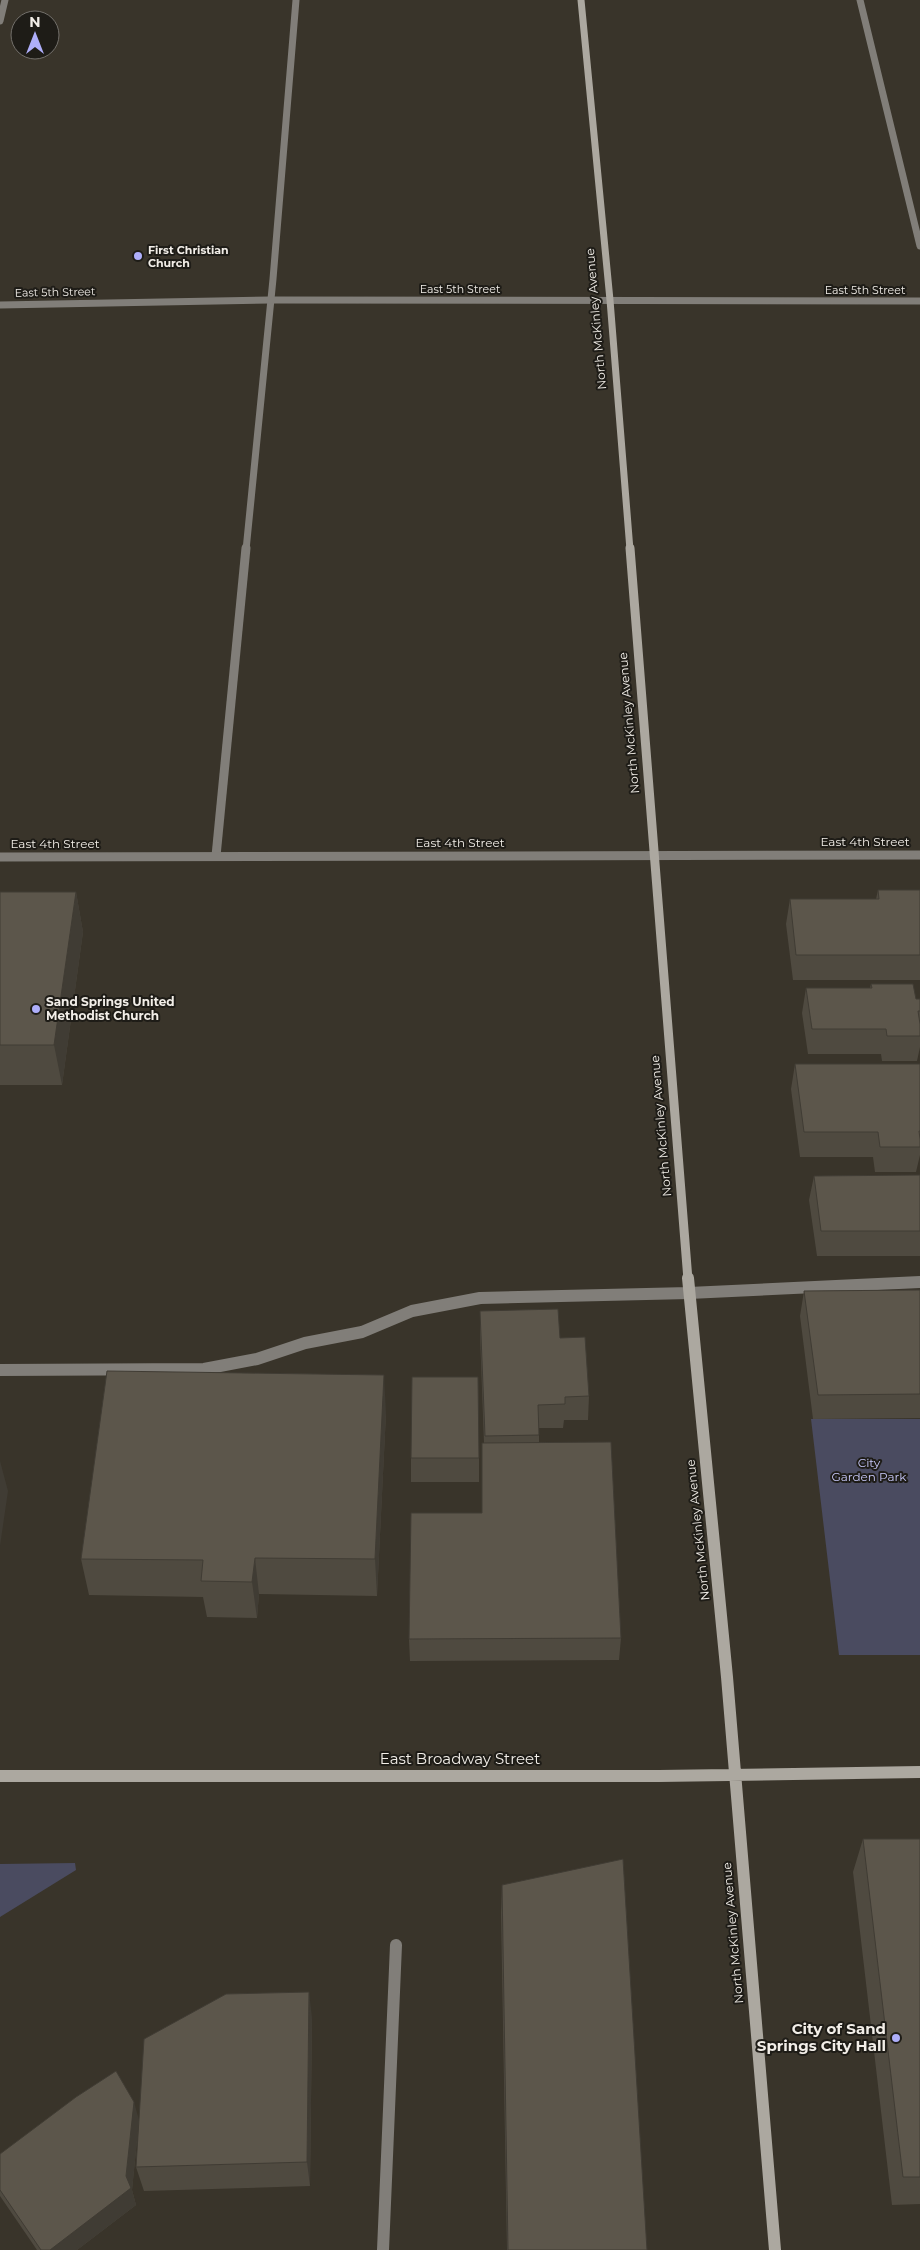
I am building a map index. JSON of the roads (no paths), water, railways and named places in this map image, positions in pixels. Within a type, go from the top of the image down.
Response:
[{"type":"main road","name":"North McKinley Avenue","points":[[581,0],[610,300],[690,1293],[735,1774],[775,2250]]},
{"type":"main road","name":"East Broadway Street","points":[[0,1776],[658,1776],[920,1772]]},
{"type":"street","points":[[0,20],[5,0]]},
{"type":"street","points":[[216,856],[270,300],[296,0]]},
{"type":"street","points":[[860,0],[920,246]]},
{"type":"street","name":"East 5th Street","points":[[0,304],[270,300],[920,301]]},
{"type":"street","name":"East 4th Street","points":[[0,857],[654,854],[920,855]]},
{"type":"street","points":[[0,1370],[204,1369],[257,1359],[305,1343],[362,1332],[412,1311],[480,1298],[690,1293],[920,1282]]},
{"type":"street","points":[[382,2250],[396,1945]]},
{"type":"place","name":"First Christian Church","points":[[138,256]]},
{"type":"place","name":"Sand Springs United Methodist Church","points":[[36,1009]]},
{"type":"place","name":"City of Sand Springs City Hall","points":[[896,2038]]},
{"type":"park label","name":"City Garden Park","points":[[869,1470]]}]
